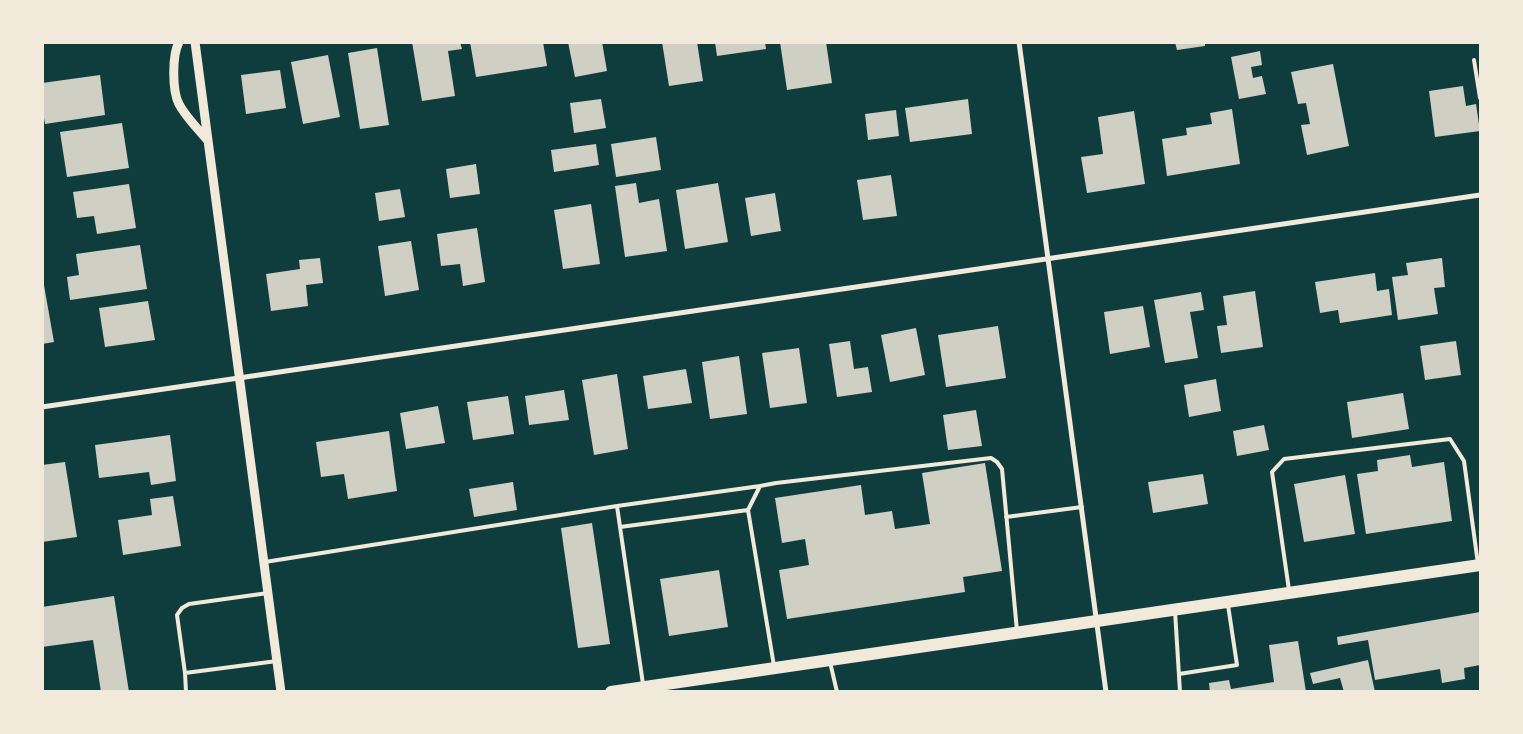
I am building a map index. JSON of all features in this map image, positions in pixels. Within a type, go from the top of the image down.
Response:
[{"type":"main road","points":[[610,692],[643,687],[666,688],[774,668],[1479,566]]},
{"type":"street","points":[[179,42],[175,49],[173,75],[178,103],[208,141]]},
{"type":"street","points":[[195,42],[281,692]]},
{"type":"street","points":[[1019,42],[1106,692]]},
{"type":"street","points":[[42,407],[1480,195]]},
{"type":"lane","points":[[1474,60],[1480,98]]},
{"type":"lane","points":[[1290,593],[1272,472],[1284,459],[1450,439],[1464,460],[1479,566]]},
{"type":"lane","points":[[264,562],[617,506],[776,483],[990,458],[997,462],[1002,469],[1017,632]]},
{"type":"lane","points":[[760,486],[748,510],[774,668]]},
{"type":"lane","points":[[617,506],[643,687]]},
{"type":"lane","points":[[1006,517],[1082,508]]},
{"type":"lane","points":[[620,526],[748,510]]},
{"type":"lane","points":[[186,692],[177,615],[182,608],[189,604],[268,593]]},
{"type":"lane","points":[[1178,674],[1237,665],[1228,602]]},
{"type":"lane","points":[[1175,610],[1180,692]]},
{"type":"lane","points":[[185,673],[277,660]]},
{"type":"lane","points":[[830,660],[837,692]]},
{"type":"building","points":[[412,42],[460,42],[462,49],[448,51],[455,96],[422,101]]},
{"type":"building","points":[[470,42],[543,42],[547,66],[476,77]]},
{"type":"building","points":[[568,42],[602,42],[607,71],[575,77]]},
{"type":"building","points":[[662,42],[697,42],[703,81],[669,86]]},
{"type":"building","points":[[715,42],[765,42],[766,49],[717,56]]},
{"type":"building","points":[[780,42],[826,42],[832,83],[787,90]]},
{"type":"building","points":[[1175,42],[1205,42],[1205,46],[1177,50]]},
{"type":"building","points":[[377,48],[389,125],[360,129],[348,53]]},
{"type":"building","points":[[1260,51],[1262,65],[1251,67],[1253,78],[1262,76],[1266,94],[1239,99],[1231,57]]},
{"type":"building","points":[[328,55],[340,117],[303,124],[291,62]]},
{"type":"building","points":[[1333,64],[1349,146],[1307,155],[1301,125],[1310,124],[1306,103],[1298,104],[1291,72]]},
{"type":"building","points":[[280,70],[286,108],[246,114],[241,75]]},
{"type":"building","points":[[100,75],[105,115],[45,124],[42,106],[42,83]]},
{"type":"building","points":[[1463,86],[1466,106],[1476,104],[1480,131],[1435,137],[1429,91]]},
{"type":"building","points":[[601,99],[606,128],[574,133],[570,103]]},
{"type":"building","points":[[968,99],[972,134],[910,142],[905,108]]},
{"type":"building","points":[[1232,109],[1240,164],[1167,176],[1162,139],[1187,135],[1186,128],[1212,124],[1210,113]]},
{"type":"building","points":[[896,110],[899,136],[868,140],[865,114]]},
{"type":"building","points":[[1134,111],[1145,184],[1087,193],[1081,157],[1103,154],[1098,117]]},
{"type":"building","points":[[122,123],[129,168],[67,177],[60,132]]},
{"type":"building","points":[[656,137],[661,170],[616,177],[611,144]]},
{"type":"building","points":[[596,144],[599,165],[554,172],[551,150]]},
{"type":"building","points":[[476,164],[480,194],[450,198],[446,169]]},
{"type":"building","points":[[891,175],[897,216],[863,220],[857,180]]},
{"type":"building","points":[[636,183],[639,203],[659,199],[667,251],[625,257],[615,186]]},
{"type":"building","points":[[718,183],[728,242],[685,249],[676,190]]},
{"type":"building","points":[[129,184],[136,228],[97,234],[94,216],[77,218],[73,192]]},
{"type":"building","points":[[400,189],[405,217],[379,221],[375,193]]},
{"type":"building","points":[[775,193],[781,231],[751,236],[745,198]]},
{"type":"building","points":[[591,204],[600,264],[563,269],[554,210]]},
{"type":"building","points":[[477,228],[485,282],[463,286],[460,264],[441,266],[437,234]]},
{"type":"building","points":[[411,241],[419,290],[385,296],[378,246]]},
{"type":"building","points":[[140,245],[147,289],[70,300],[67,277],[79,275],[76,254]]},
{"type":"building","points":[[320,258],[323,283],[306,285],[308,306],[271,311],[266,274],[300,269],[299,260]]},
{"type":"building","points":[[1442,258],[1445,287],[1434,288],[1438,314],[1398,320],[1392,277],[1408,275],[1406,263]]},
{"type":"building","points":[[1375,273],[1377,291],[1389,289],[1392,315],[1340,323],[1338,310],[1320,313],[1315,282]]},
{"type":"building","points":[[42,274],[54,342],[42,344]]},
{"type":"building","points":[[1255,291],[1263,347],[1221,353],[1217,326],[1227,325],[1223,296]]},
{"type":"building","points":[[1201,292],[1204,310],[1190,312],[1198,358],[1165,363],[1154,300]]},
{"type":"building","points":[[148,301],[155,340],[105,347],[99,308]]},
{"type":"building","points":[[1143,306],[1150,347],[1110,354],[1104,312]]},
{"type":"building","points":[[998,326],[1006,378],[946,387],[938,335]]},
{"type":"building","points":[[916,328],[925,375],[890,382],[881,335]]},
{"type":"building","points":[[850,341],[854,369],[868,367],[872,392],[837,397],[829,344]]},
{"type":"building","points":[[1456,341],[1461,375],[1425,380],[1420,346]]},
{"type":"building","points":[[799,348],[807,403],[770,408],[762,353]]},
{"type":"building","points":[[739,356],[747,414],[710,419],[702,362]]},
{"type":"building","points":[[686,369],[692,403],[648,409],[643,376]]},
{"type":"building","points":[[617,374],[628,449],[594,455],[582,380]]},
{"type":"building","points":[[1216,379],[1221,411],[1189,417],[1184,385]]},
{"type":"building","points":[[564,390],[569,420],[529,425],[525,396]]},
{"type":"building","points":[[1403,393],[1409,429],[1352,438],[1347,402]]},
{"type":"building","points":[[508,396],[514,434],[473,440],[467,402]]},
{"type":"building","points":[[438,406],[445,443],[406,449],[400,413]]},
{"type":"building","points":[[976,410],[982,446],[948,450],[943,415]]},
{"type":"building","points":[[1264,425],[1269,450],[1237,456],[1233,431]]},
{"type":"building","points":[[389,431],[397,491],[348,499],[344,474],[321,477],[316,442]]},
{"type":"building","points":[[170,435],[176,481],[151,485],[149,472],[99,478],[95,445]]},
{"type":"building","points":[[1410,455],[1412,467],[1444,462],[1452,521],[1366,534],[1357,474],[1378,471],[1377,460]]},
{"type":"building","points":[[65,462],[77,537],[42,542],[42,465]]},
{"type":"building","points":[[985,463],[1002,571],[963,577],[965,592],[787,619],[779,570],[809,565],[805,539],[782,543],[775,498],[861,485],[865,515],[892,511],[895,529],[930,524],[922,473]]},
{"type":"building","points":[[1203,474],[1208,504],[1153,513],[1148,482]]},
{"type":"building","points":[[1345,475],[1355,534],[1304,542],[1294,484]]},
{"type":"building","points":[[513,482],[517,510],[474,517],[469,489]]},
{"type":"building","points":[[173,496],[181,546],[123,555],[118,520],[152,515],[150,499]]},
{"type":"building","points":[[592,523],[610,644],[578,648],[561,528]]},
{"type":"building","points":[[719,570],[728,627],[669,636],[660,579]]},
{"type":"building","points":[[114,596],[129,692],[101,692],[93,640],[42,647],[42,607]]},
{"type":"building","points":[[1480,612],[1480,665],[1464,668],[1465,679],[1442,683],[1440,669],[1375,680],[1368,640],[1338,645],[1337,637]]},
{"type":"building","points":[[1298,641],[1306,692],[1210,692],[1209,683],[1229,680],[1231,689],[1274,682],[1269,645]]},
{"type":"building","points":[[1368,660],[1375,692],[1344,692],[1340,678],[1313,684],[1310,673]]}]
